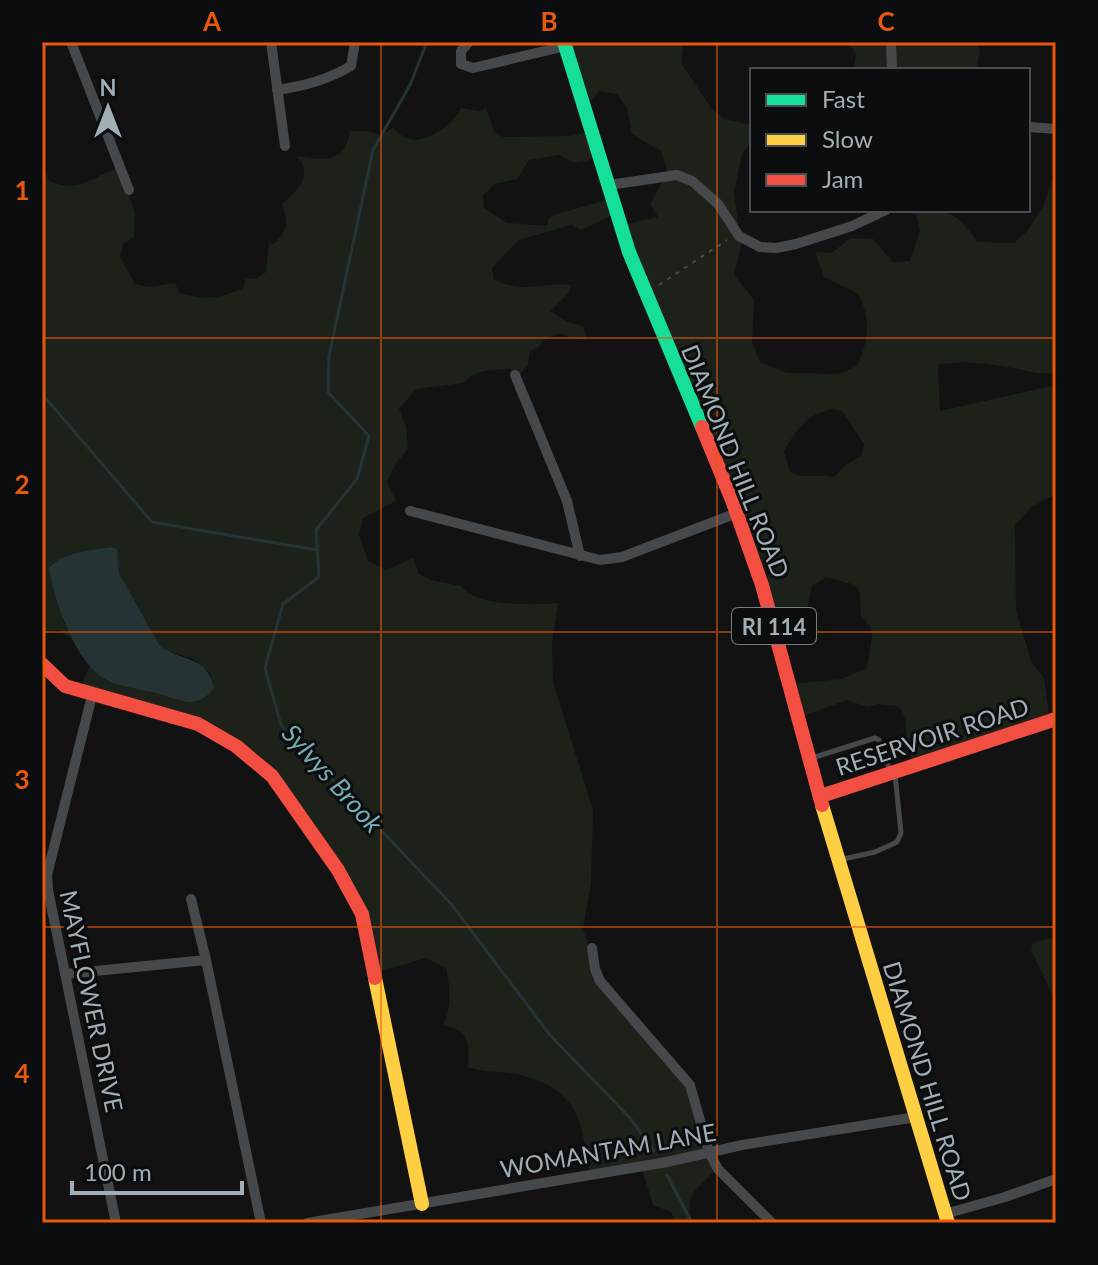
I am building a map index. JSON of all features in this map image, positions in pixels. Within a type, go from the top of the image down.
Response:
[{"type":"main road","name":"DIAMOND HILL ROAD","points":[[565,44],[646,294],[737,513],[762,585],[838,860],[947,1219]]},
{"type":"main road","points":[[42,664],[65,686],[198,724],[236,746],[272,776],[338,870],[362,914],[422,1204]]},
{"type":"main road","name":"RESERVOIR ROAD","points":[[821,796],[1056,719]]},
{"type":"street","points":[[71,42],[129,190]]},
{"type":"street","points":[[271,42],[285,146]]},
{"type":"street","points":[[277,90],[306,85],[351,66],[355,42]]},
{"type":"street","points":[[469,42],[461,51],[461,64],[473,68],[565,44]]},
{"type":"street","points":[[891,42],[892,68]]},
{"type":"street","points":[[1030,127],[1056,129]]},
{"type":"street","points":[[609,185],[677,175],[692,181],[718,204],[739,236],[760,247],[776,248],[852,226],[882,212]]},
{"type":"street","points":[[515,375],[567,501],[580,556]]},
{"type":"street","points":[[410,511],[600,560],[622,557],[737,513]]},
{"type":"street","name":"MAYFLOWER DRIVE","points":[[92,696],[45,890],[116,1223]]},
{"type":"street","points":[[191,899],[261,1223]]},
{"type":"street","points":[[592,948],[595,969],[606,989],[690,1085],[709,1152],[718,1169],[772,1223]]},
{"type":"street","points":[[65,974],[206,960]]},
{"type":"street","name":"WOMANTAM LANE","points":[[307,1223],[916,1117]]},
{"type":"street","points":[[947,1219],[1056,1179]]},
{"type":"lane","points":[[811,758],[875,738],[879,740],[893,772],[901,833],[897,842],[875,852],[838,860]]},
{"type":"path","points":[[646,294],[728,239],[739,236]]},
{"type":"shaded area","points":[[564,42],[684,42],[681,63],[711,108],[724,119],[750,125],[750,143],[742,154],[734,192],[741,246],[734,275],[754,300],[752,342],[760,362],[787,373],[839,374],[857,366],[866,339],[867,322],[859,294],[824,277],[815,252],[831,253],[851,238],[873,239],[893,262],[910,261],[920,230],[916,212],[945,212],[952,215],[964,224],[977,242],[1014,243],[1028,230],[1043,206],[1056,171],[1056,372],[1040,373],[976,363],[938,365],[940,411],[1056,385],[1056,494],[1030,508],[1015,526],[1016,611],[1032,663],[1044,678],[1050,723],[913,766],[906,741],[906,723],[902,710],[897,706],[878,704],[868,707],[847,700],[800,717],[792,684],[841,679],[867,668],[872,636],[871,628],[861,615],[860,593],[855,585],[826,577],[812,586],[806,615],[774,624],[764,594],[770,568],[755,562],[729,491],[735,478],[721,473],[621,225],[658,217],[650,204],[668,173],[661,151],[632,134],[627,108],[617,94],[599,91],[585,108]],"holes":[[[835,409],[843,412],[864,444],[861,456],[834,477],[801,476],[790,472],[784,451],[810,418]]]},
{"type":"shaded area","points":[[848,42],[978,42],[980,52],[976,68],[854,68],[856,54]]},
{"type":"shaded area","points":[[461,108],[479,111],[486,108],[494,131],[503,137],[571,136],[591,131],[594,159],[575,163],[559,155],[529,160],[517,179],[494,184],[483,196],[484,208],[507,223],[547,226],[549,218],[554,215],[610,199],[611,216],[581,230],[571,225],[519,240],[492,268],[494,280],[506,284],[525,287],[572,285],[550,311],[567,322],[583,326],[587,340],[570,338],[561,333],[544,339],[539,347],[530,351],[528,364],[518,378],[510,369],[491,370],[473,375],[464,383],[416,389],[399,409],[406,426],[408,448],[387,482],[396,501],[363,518],[359,535],[368,561],[386,570],[413,558],[419,574],[431,580],[461,586],[479,598],[506,603],[558,603],[552,644],[553,682],[593,810],[591,883],[583,929],[596,967],[689,1088],[717,1169],[698,1187],[691,1199],[689,1205],[693,1223],[676,1223],[671,1212],[653,1205],[642,1169],[590,1176],[581,1126],[568,1101],[557,1091],[524,1076],[468,1067],[466,1039],[463,1034],[443,1025],[449,997],[446,968],[426,958],[378,972],[363,912],[296,807],[220,736],[78,693],[92,666],[106,681],[181,701],[196,702],[207,697],[211,674],[193,659],[160,646],[119,573],[111,547],[71,554],[53,563],[64,623],[73,640],[59,630],[42,632],[42,163],[49,181],[68,186],[84,183],[119,168],[135,212],[134,237],[123,244],[120,257],[135,284],[149,287],[175,283],[179,292],[211,298],[243,288],[246,279],[266,272],[269,243],[274,244],[286,226],[282,204],[298,188],[304,176],[302,163],[297,156],[332,157],[344,149],[350,131],[381,135],[393,128],[409,139],[421,139],[448,124]]},
{"type":"shaded area","points":[[111,547],[117,549],[119,573],[160,646],[200,664],[211,677],[214,688],[202,699],[182,701],[106,680],[95,672],[76,646],[61,613],[49,568],[69,555]]},
{"type":"shaded area","points":[[1056,938],[1056,1002],[1031,950],[1033,942]]},
{"type":"waterway","name":"Sylvys Brook","points":[[427,42],[410,85],[373,150],[329,356],[328,392],[369,436],[357,479],[316,530],[319,577],[283,604],[265,668],[281,725],[452,905],[550,1035],[630,1118],[654,1151]]},
{"type":"waterway","points":[[42,394],[152,522],[317,550]]},
{"type":"waterway","name":"Sylvys Brook","points":[[667,1175],[692,1223]]},
{"type":"traffic: fast","points":[[564,42],[629,252],[702,427]]},
{"type":"traffic: slow","points":[[822,805],[948,1223]]},
{"type":"traffic: slow","points":[[375,978],[422,1204]]},
{"type":"traffic: jam","points":[[702,427],[762,585],[822,805]]},
{"type":"traffic: jam","points":[[42,664],[65,686],[198,724],[236,746],[272,776],[338,870],[362,914],[375,978]]},
{"type":"traffic: jam","points":[[821,796],[1056,719]]}]
